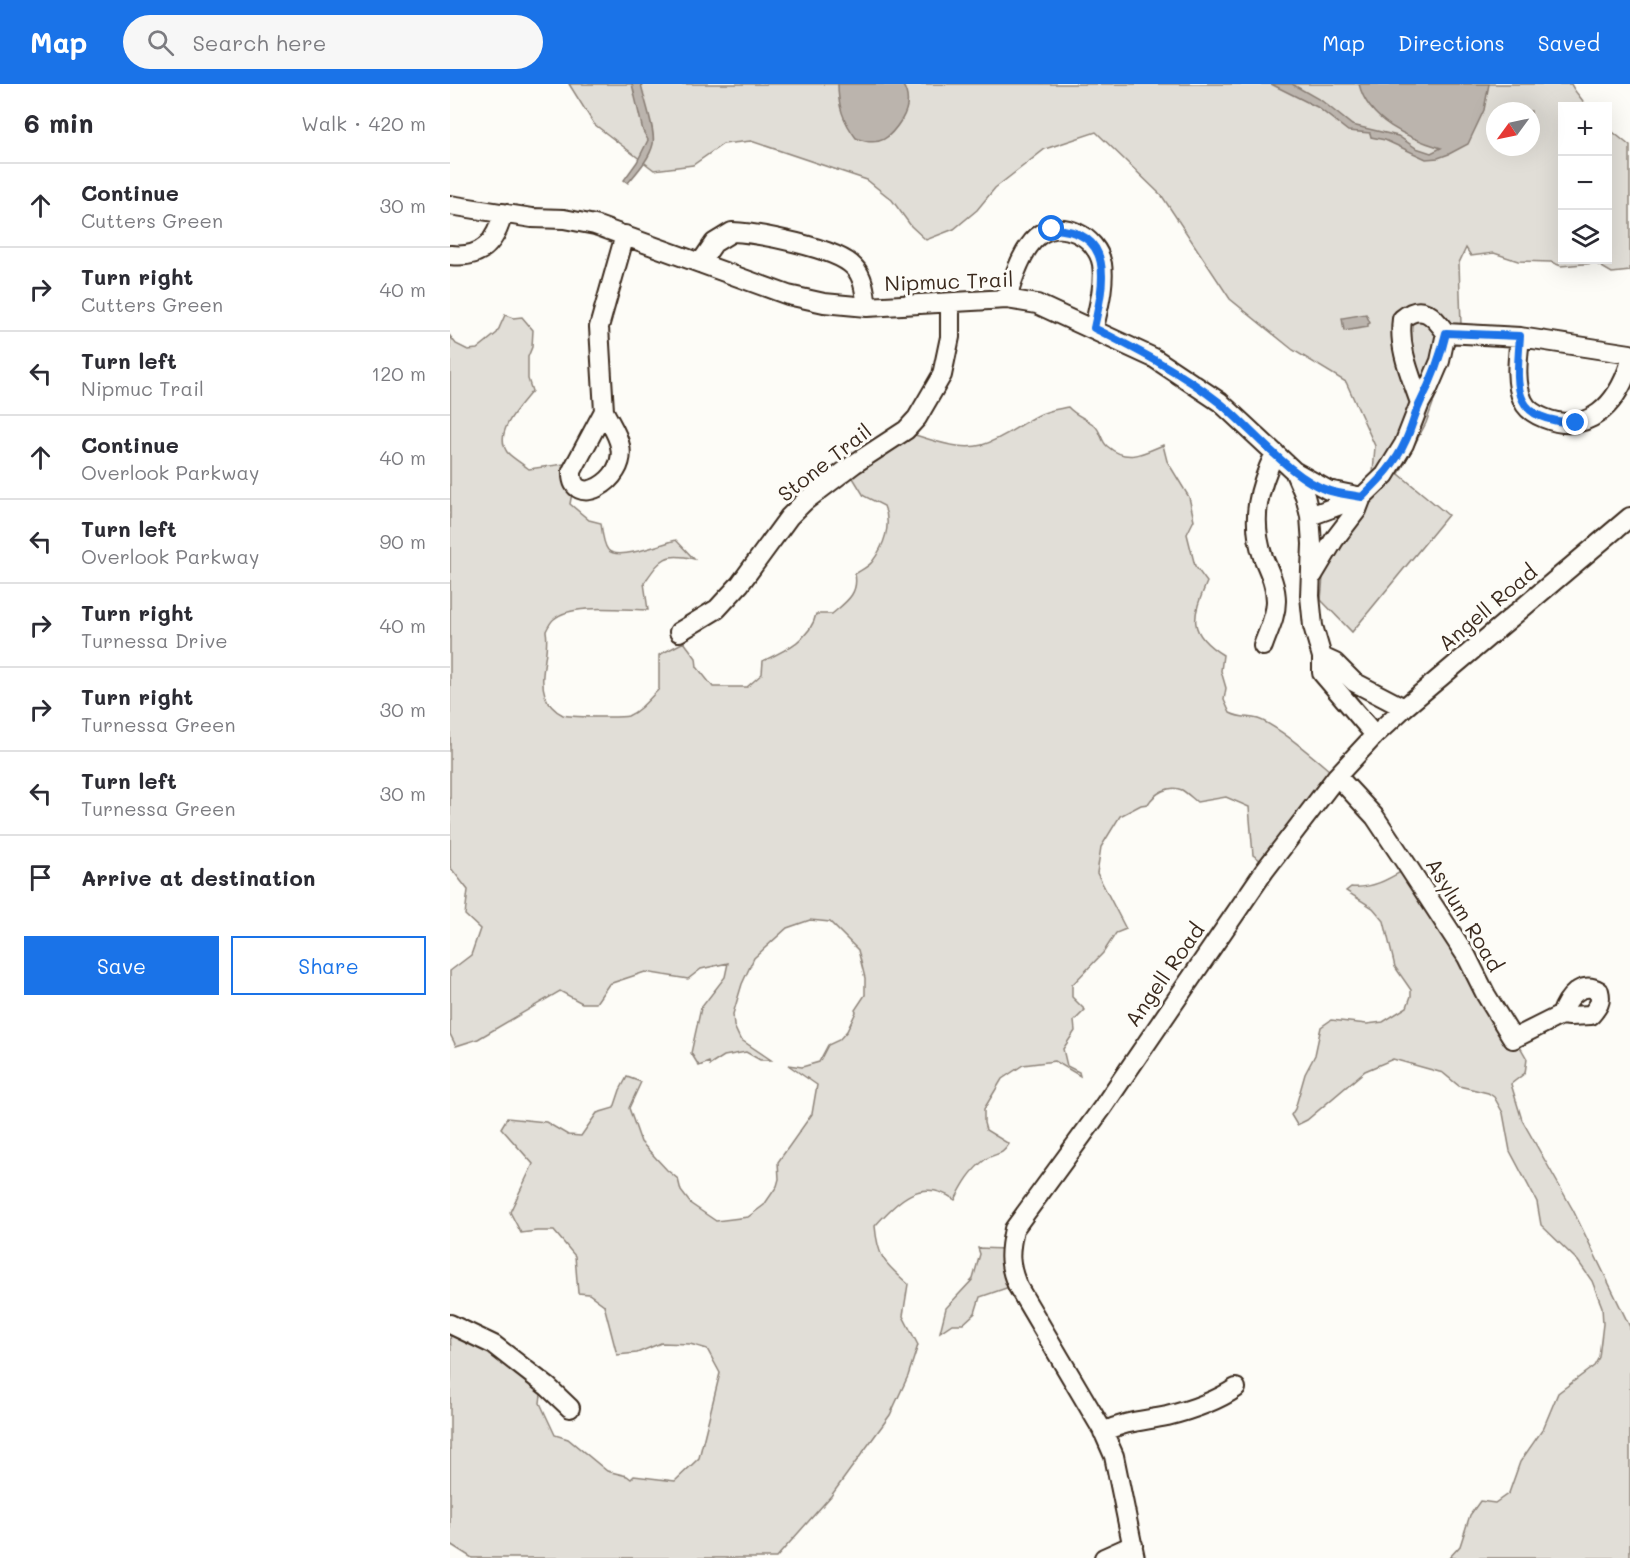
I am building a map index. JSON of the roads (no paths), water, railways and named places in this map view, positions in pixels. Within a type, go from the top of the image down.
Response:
[{"type":"street","name":"Nipmuc Trail","points":[[450,205],[595,225],[788,295],[824,303],[867,307],[1007,299],[1037,304],[1094,328],[1154,358],[1220,402],[1294,471],[1305,496],[1310,516],[1312,576],[1310,596],[1313,627],[1322,657],[1322,673],[1375,735]]},
{"type":"street","points":[[450,255],[469,255],[482,250],[499,230],[503,213]]},
{"type":"street","points":[[1007,299],[1015,271],[1037,237],[1052,229],[1068,229],[1081,233],[1099,254],[1102,265],[1101,289],[1094,328]]},
{"type":"street","points":[[701,262],[714,243],[732,232],[821,249],[835,254],[854,267],[865,291],[867,307]]},
{"type":"street","points":[[604,411],[599,327],[625,236]]},
{"type":"street","name":"Stone Trail","points":[[679,632],[717,609],[740,584],[789,517],[805,501],[854,464],[906,430],[917,418],[942,375],[950,337],[950,304]]},
{"type":"street","points":[[1310,516],[1362,497],[1385,476],[1395,461],[1440,360],[1446,333],[1436,319],[1422,311],[1410,313],[1402,319],[1400,334],[1403,352],[1420,403]]},
{"type":"street","points":[[1446,333],[1520,336],[1630,354]]},
{"type":"street","points":[[1520,336],[1517,373],[1522,401],[1528,409],[1550,420],[1576,423],[1591,418],[1617,394],[1630,364]]},
{"type":"street","points":[[1263,646],[1275,616],[1276,602],[1275,590],[1259,541],[1257,500],[1275,453]]},
{"type":"street","points":[[1294,471],[1329,490],[1362,497]]},
{"type":"street","points":[[1312,576],[1334,540],[1358,510],[1362,497]]},
{"type":"street","name":"Angell Road","points":[[1134,1551],[1114,1456],[1103,1432],[1018,1287],[1011,1270],[1010,1250],[1014,1229],[1103,1107],[1265,870],[1337,776],[1404,708],[1630,517]]},
{"type":"street","points":[[1322,657],[1335,663],[1354,682],[1404,708]]},
{"type":"street","name":"Asylum Road","points":[[1337,776],[1375,817],[1456,939],[1513,1039],[1561,1015]]},
{"type":"street","points":[[450,1324],[494,1345],[548,1387],[570,1408]]},
{"type":"street","points":[[1103,1432],[1128,1422],[1193,1409],[1236,1388]]},
{"type":"street","points":[[1104,1558],[1134,1551]]}]
